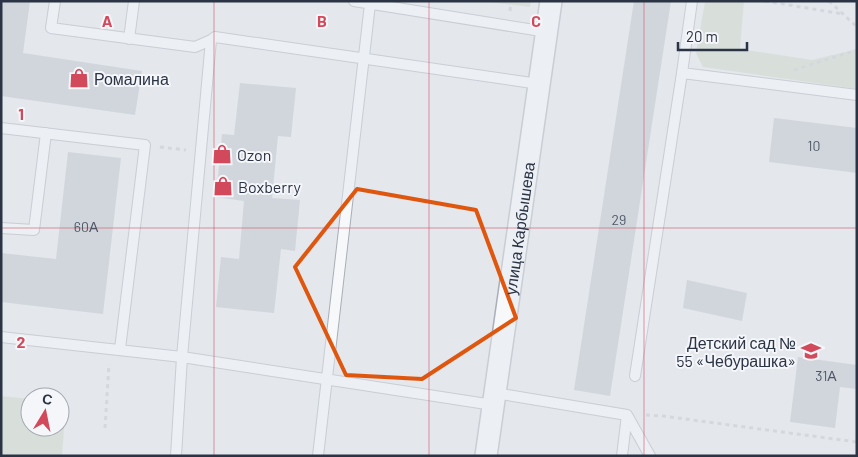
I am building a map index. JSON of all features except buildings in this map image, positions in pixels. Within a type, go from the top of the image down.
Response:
[{"type":"street","name":"улица Карбышева","points":[[486,456],[551,1]]},
{"type":"lane","points":[[55,1],[51,28],[195,46],[215,37],[539,84]]},
{"type":"lane","points":[[129,39],[134,1]]},
{"type":"lane","points":[[354,1],[547,32]]},
{"type":"lane","points":[[635,376],[692,1]]},
{"type":"lane","points":[[318,456],[370,4]]},
{"type":"lane","points":[[176,456],[182,357],[211,40]]},
{"type":"lane","points":[[682,73],[857,95]]},
{"type":"lane","points":[[1,128],[145,145],[115,349]]},
{"type":"lane","points":[[1,228],[34,230],[46,133]]},
{"type":"lane","points":[[1,337],[182,357],[326,378],[628,415]]},
{"type":"lane","points":[[622,456],[628,415]]},
{"type":"lane","points":[[628,415],[650,456]]},
{"type":"path","points":[[764,1],[843,14]]},
{"type":"path","points":[[829,1],[857,27]]},
{"type":"path","points":[[792,70],[857,50]]},
{"type":"path","points":[[145,145],[201,152]]},
{"type":"path","points":[[105,428],[115,349]]},
{"type":"path","points":[[628,415],[663,416],[857,442]]},
{"type":"highlighted area","points":[[357,189],[476,210],[516,318],[422,379],[346,375],[295,267]]},
{"type":"green space","points":[[480,1],[531,1],[530,7]]},
{"type":"green space","points":[[705,1],[744,1],[740,49],[812,60],[857,49],[857,89],[703,67],[696,53]]},
{"type":"green space","points":[[1,396],[20,398],[20,437],[63,437],[62,456],[1,456]]},
{"type":"place","name":"Ромалина","points":[[79,78]]},
{"type":"place","name":"Ozon","points":[[222,154]]},
{"type":"place","name":"Boxberry","points":[[223,186]]},
{"type":"place","name":"Детский сад № 55 «Чебурашка»","points":[[811,351]]}]
